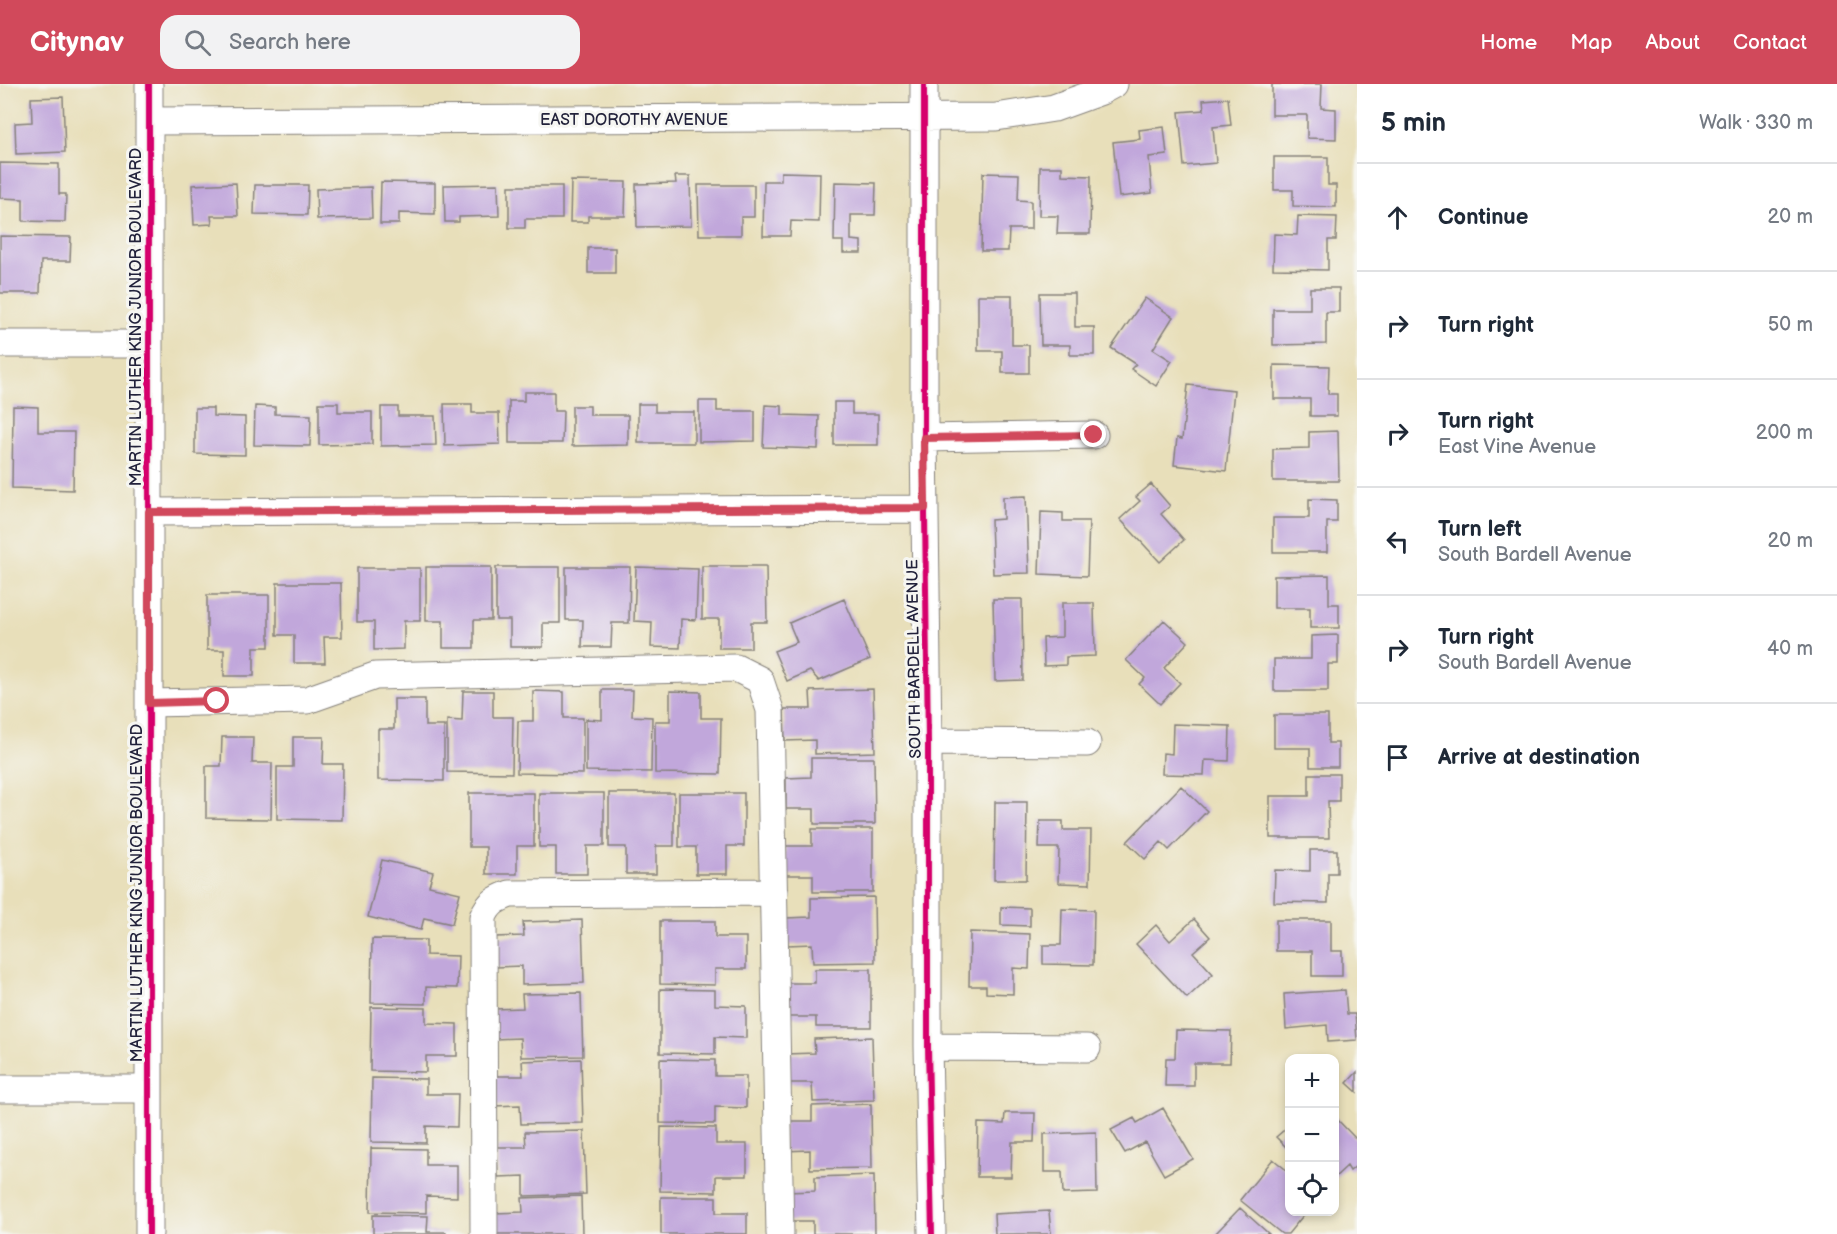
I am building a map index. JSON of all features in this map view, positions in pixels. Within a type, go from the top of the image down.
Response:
[{"type":"street","name":"MARTIN LUTHER KING JUNIOR BOULEVARD","points":[[149,84],[149,1234]]},
{"type":"street","name":"SOUTH BARDELL AVENUE","points":[[924,84],[924,438],[928,742],[927,1047],[932,1234]]},
{"type":"street","name":"EAST DOROTHY AVENUE","points":[[149,121],[996,117],[1054,108],[1114,84]]},
{"type":"street","points":[[0,344],[149,344]]},
{"type":"street","points":[[924,438],[1094,435]]},
{"type":"street","points":[[149,512],[925,508]]},
{"type":"street","points":[[149,703],[308,700],[375,676],[736,668],[760,680],[770,710],[780,1234]]},
{"type":"street","name":"SOUTH BARDELL AVENUE","points":[[928,742],[1087,742]]},
{"type":"street","points":[[484,1234],[483,917],[487,908],[496,899],[510,894],[774,892]]},
{"type":"street","points":[[927,1047],[1087,1048]]},
{"type":"street","points":[[0,1089],[149,1089]]},
{"type":"building","points":[[1272,84],[1322,84],[1321,108],[1336,109],[1336,139],[1307,138],[1307,115],[1272,115]]},
{"type":"building","points":[[63,97],[65,152],[16,154],[15,123],[32,122],[31,98]]},
{"type":"building","points":[[1228,98],[1231,125],[1213,127],[1216,163],[1184,166],[1179,112],[1204,110],[1203,100]]},
{"type":"building","points":[[1164,127],[1167,155],[1149,157],[1152,193],[1119,197],[1113,142],[1140,139],[1139,130]]},
{"type":"building","points":[[1274,157],[1328,157],[1328,185],[1336,185],[1336,207],[1293,206],[1293,190],[1274,190]]},
{"type":"building","points":[[0,163],[59,164],[59,194],[66,194],[65,222],[23,221],[23,199],[0,198]]},
{"type":"building","points":[[1040,167],[1062,167],[1062,175],[1091,176],[1090,234],[1057,234],[1058,216],[1039,216]]},
{"type":"building","points":[[781,172],[820,173],[819,222],[791,221],[790,236],[763,236],[764,181],[781,181]]},
{"type":"building","points":[[983,173],[1019,174],[1018,200],[1031,201],[1031,229],[1009,229],[1008,251],[981,251]]},
{"type":"building","points":[[675,176],[690,176],[691,226],[637,227],[636,184],[676,183]]},
{"type":"building","points":[[571,181],[626,182],[625,216],[588,216],[588,222],[570,222]]},
{"type":"building","points":[[381,182],[435,183],[435,214],[399,213],[399,224],[380,224]]},
{"type":"building","points":[[835,182],[876,183],[875,215],[851,215],[851,240],[861,241],[861,253],[843,253],[843,241],[834,241]]},
{"type":"building","points":[[236,183],[238,216],[211,216],[212,224],[194,225],[192,185]]},
{"type":"building","points":[[498,184],[499,216],[459,217],[459,222],[445,222],[444,185]]},
{"type":"building","points":[[255,185],[308,185],[307,215],[254,214]]},
{"type":"building","points":[[698,185],[754,185],[754,217],[741,217],[741,235],[699,235]]},
{"type":"building","points":[[509,186],[562,186],[562,219],[525,219],[525,228],[509,228]]},
{"type":"building","points":[[371,187],[372,218],[317,219],[316,189]]},
{"type":"building","points":[[1298,216],[1337,217],[1336,240],[1328,240],[1328,270],[1273,269],[1274,234],[1297,235]]},
{"type":"building","points":[[0,236],[71,237],[70,261],[41,261],[40,293],[0,293]]},
{"type":"building","points":[[588,248],[615,248],[615,273],[588,273]]},
{"type":"building","points":[[1310,288],[1339,288],[1339,312],[1326,312],[1326,344],[1273,345],[1273,309],[1310,309]]},
{"type":"building","points":[[1040,293],[1075,293],[1075,327],[1094,327],[1094,355],[1070,355],[1070,345],[1041,345]]},
{"type":"building","points":[[978,295],[1012,295],[1012,345],[1029,345],[1029,373],[1002,373],[1002,351],[978,351]]},
{"type":"building","points":[[1145,298],[1173,317],[1153,349],[1172,361],[1156,386],[1131,369],[1136,364],[1111,348]]},
{"type":"building","points":[[1274,365],[1329,366],[1328,394],[1337,394],[1337,416],[1310,416],[1310,399],[1274,399]]},
{"type":"building","points":[[1188,385],[1234,390],[1226,471],[1174,465],[1177,438],[1182,439]]},
{"type":"building","points":[[524,392],[554,392],[554,411],[563,411],[562,443],[509,443],[509,401],[524,401]]},
{"type":"building","points":[[699,401],[717,401],[717,411],[755,411],[755,441],[699,442]]},
{"type":"building","points":[[834,402],[852,402],[852,414],[878,414],[878,445],[834,445]]},
{"type":"building","points":[[319,403],[338,403],[338,412],[372,412],[372,444],[319,445]]},
{"type":"building","points":[[444,404],[472,404],[472,413],[499,413],[500,444],[445,446]]},
{"type":"building","points":[[638,404],[655,404],[655,412],[694,412],[694,443],[638,443]]},
{"type":"building","points":[[765,405],[782,406],[782,415],[819,416],[818,449],[763,447]]},
{"type":"building","points":[[13,406],[38,407],[38,432],[74,432],[73,490],[12,488]]},
{"type":"building","points":[[255,406],[275,407],[275,414],[311,415],[310,446],[254,445]]},
{"type":"building","points":[[572,406],[590,406],[590,415],[628,415],[628,445],[572,446]]},
{"type":"building","points":[[381,407],[398,407],[398,416],[435,416],[436,445],[381,446]]},
{"type":"building","points":[[195,408],[213,408],[213,416],[245,417],[245,455],[195,454]]},
{"type":"building","points":[[1338,431],[1339,481],[1273,481],[1273,449],[1309,448],[1309,432]]},
{"type":"building","points":[[1151,484],[1170,506],[1161,514],[1184,540],[1160,562],[1120,519],[1140,501],[1136,497]]},
{"type":"building","points":[[1026,496],[1029,573],[993,574],[991,520],[1003,519],[1003,497]]},
{"type":"building","points":[[1309,499],[1337,500],[1337,522],[1327,522],[1327,552],[1273,552],[1273,518],[1309,518]]},
{"type":"building","points":[[1041,512],[1063,513],[1063,521],[1089,521],[1087,576],[1039,574]]},
{"type":"building","points":[[702,566],[766,566],[767,622],[751,622],[751,648],[719,648],[719,619],[702,619]]},
{"type":"building","points":[[426,567],[491,567],[491,620],[474,620],[474,648],[443,648],[443,621],[426,621]]},
{"type":"building","points":[[496,567],[560,567],[560,623],[543,623],[543,647],[510,647],[510,620],[496,620]]},
{"type":"building","points":[[566,567],[630,567],[629,623],[612,623],[611,647],[582,647],[583,620],[566,620]]},
{"type":"building","points":[[636,567],[698,569],[696,620],[681,619],[680,648],[651,647],[652,622],[634,621]]},
{"type":"building","points":[[357,568],[420,568],[420,621],[404,621],[404,649],[374,650],[374,622],[357,622]]},
{"type":"building","points":[[1329,575],[1329,604],[1339,604],[1339,628],[1310,628],[1310,608],[1274,608],[1274,576]]},
{"type":"building","points":[[277,583],[341,583],[342,637],[324,637],[325,663],[294,663],[294,635],[277,635]]},
{"type":"building","points":[[207,595],[269,595],[269,647],[254,647],[254,676],[224,676],[224,650],[207,650]]},
{"type":"building","points":[[844,599],[870,659],[819,681],[810,671],[787,681],[774,651],[797,642],[789,623]]},
{"type":"building","points":[[993,599],[1022,599],[1023,680],[995,681]]},
{"type":"building","points":[[1062,603],[1094,603],[1095,656],[1066,657],[1066,665],[1044,666],[1043,638],[1062,637]]},
{"type":"building","points":[[1164,620],[1188,642],[1164,668],[1180,683],[1160,704],[1139,684],[1145,678],[1126,660]]},
{"type":"building","points":[[1338,635],[1338,664],[1328,664],[1328,691],[1274,691],[1274,659],[1311,659],[1311,636]]},
{"type":"building","points":[[873,689],[875,752],[815,754],[815,740],[785,741],[784,709],[811,709],[810,691]]},
{"type":"building","points":[[602,690],[633,690],[632,716],[652,717],[651,772],[586,771],[586,719],[602,720]]},
{"type":"building","points":[[463,691],[493,691],[493,717],[513,717],[512,773],[447,772],[447,720],[462,721]]},
{"type":"building","points":[[533,691],[564,692],[564,718],[583,718],[583,774],[517,773],[518,721],[533,721]]},
{"type":"building","points":[[670,691],[701,692],[701,718],[721,718],[720,774],[655,773],[655,721],[670,721]]},
{"type":"building","points":[[394,699],[425,699],[425,726],[444,726],[444,781],[378,780],[378,729],[394,729]]},
{"type":"building","points":[[1274,715],[1328,715],[1328,743],[1338,743],[1338,767],[1310,767],[1310,748],[1274,748]]},
{"type":"building","points":[[1173,724],[1230,726],[1229,761],[1205,760],[1204,775],[1162,774],[1163,753],[1172,754]]},
{"type":"building","points":[[222,737],[253,737],[252,763],[272,763],[271,819],[206,818],[206,766],[221,766]]},
{"type":"building","points":[[293,737],[324,737],[323,764],[343,764],[342,820],[277,819],[277,767],[293,767]]},
{"type":"building","points":[[811,758],[874,758],[875,824],[814,824],[814,809],[786,809],[786,778],[811,777]]},
{"type":"building","points":[[1309,774],[1339,774],[1339,801],[1328,801],[1329,838],[1270,838],[1270,796],[1309,796]]},
{"type":"building","points":[[1181,786],[1207,811],[1169,850],[1161,842],[1145,859],[1127,842]]},
{"type":"building","points":[[469,793],[534,793],[534,846],[517,846],[517,874],[486,874],[486,847],[469,847]]},
{"type":"building","points":[[539,793],[604,793],[604,846],[587,846],[587,874],[556,874],[556,847],[539,847]]},
{"type":"building","points":[[609,793],[674,793],[674,846],[656,846],[656,874],[626,874],[626,847],[609,847]]},
{"type":"building","points":[[679,793],[744,793],[744,846],[727,846],[727,874],[696,874],[696,847],[679,847]]},
{"type":"building","points":[[995,802],[1027,802],[1026,880],[994,880]]},
{"type":"building","points":[[1040,821],[1063,821],[1063,830],[1091,830],[1090,884],[1058,883],[1059,848],[1039,848]]},
{"type":"building","points":[[812,829],[873,829],[873,892],[813,892],[813,875],[785,875],[785,846],[812,846]]},
{"type":"building","points":[[1310,850],[1337,850],[1337,873],[1328,873],[1328,903],[1274,902],[1275,870],[1310,871]]},
{"type":"building","points":[[382,860],[433,872],[429,886],[460,893],[452,924],[424,918],[421,930],[368,917]]},
{"type":"building","points":[[874,897],[875,962],[813,963],[812,944],[787,945],[786,918],[811,917],[811,898]]},
{"type":"building","points":[[1001,907],[1030,908],[1030,926],[1001,925]]},
{"type":"building","points":[[1062,909],[1094,910],[1093,965],[1043,964],[1043,945],[1061,945]]},
{"type":"building","points":[[1194,919],[1210,937],[1193,952],[1213,974],[1187,998],[1136,944],[1156,925],[1170,941]]},
{"type":"building","points":[[582,920],[584,983],[522,985],[522,966],[496,967],[495,937],[524,936],[523,922]]},
{"type":"building","points":[[1276,920],[1331,920],[1331,951],[1342,951],[1342,976],[1312,976],[1312,951],[1276,951]]},
{"type":"building","points":[[660,921],[715,921],[715,937],[746,937],[746,969],[715,969],[715,985],[660,984]]},
{"type":"building","points":[[970,932],[1030,934],[1029,969],[1013,968],[1013,994],[986,993],[986,986],[969,986]]},
{"type":"building","points":[[372,939],[426,940],[426,955],[458,956],[457,988],[426,987],[426,1004],[371,1003]]},
{"type":"building","points":[[815,969],[871,969],[871,1027],[816,1027],[816,1017],[784,1017],[784,983],[815,983]]},
{"type":"building","points":[[660,989],[715,990],[715,1005],[746,1006],[746,1038],[715,1037],[715,1054],[660,1053]]},
{"type":"building","points":[[1345,990],[1347,1014],[1355,1014],[1357,1040],[1328,1042],[1327,1025],[1286,1029],[1284,994]]},
{"type":"building","points":[[581,993],[583,1056],[521,1057],[520,1038],[495,1039],[494,1009],[523,1008],[522,994]]},
{"type":"building","points":[[371,1007],[426,1008],[426,1023],[457,1024],[457,1056],[426,1056],[426,1072],[370,1071]]},
{"type":"building","points":[[1176,1030],[1231,1031],[1230,1063],[1194,1063],[1194,1086],[1165,1086],[1166,1058],[1175,1058]]},
{"type":"building","points":[[872,1037],[874,1100],[813,1102],[812,1083],[787,1083],[786,1054],[815,1053],[814,1039]]},
{"type":"building","points":[[581,1059],[583,1123],[521,1124],[520,1105],[495,1106],[494,1076],[523,1076],[522,1061]]},
{"type":"building","points":[[660,1059],[715,1060],[715,1076],[746,1076],[746,1108],[715,1107],[715,1124],[660,1123]]},
{"type":"building","points":[[1357,1072],[1357,1092],[1347,1083]]},
{"type":"building","points":[[372,1078],[426,1079],[426,1094],[458,1094],[457,1127],[426,1126],[426,1143],[371,1142]]},
{"type":"building","points":[[871,1104],[872,1168],[810,1169],[810,1150],[784,1151],[784,1121],[812,1121],[812,1106]]},
{"type":"building","points":[[1163,1108],[1193,1159],[1164,1175],[1145,1142],[1125,1153],[1111,1130],[1134,1118],[1137,1123]]},
{"type":"building","points":[[1005,1113],[1035,1113],[1034,1142],[1012,1142],[1011,1177],[977,1177],[978,1123],[1004,1124]]},
{"type":"building","points":[[1339,1121],[1357,1140],[1357,1165],[1350,1171],[1347,1166],[1339,1173]]},
{"type":"building","points":[[661,1127],[716,1128],[716,1144],[747,1144],[747,1176],[716,1176],[716,1192],[660,1191]]},
{"type":"building","points":[[1285,1129],[1285,1146],[1276,1137]]},
{"type":"building","points":[[584,1131],[586,1194],[524,1196],[524,1176],[498,1177],[497,1147],[526,1147],[525,1132]]},
{"type":"building","points":[[1096,1132],[1097,1193],[1063,1194],[1062,1172],[1044,1172],[1044,1134]]},
{"type":"building","points":[[371,1148],[426,1149],[426,1165],[457,1165],[457,1197],[426,1196],[426,1213],[370,1212]]},
{"type":"building","points":[[1273,1159],[1285,1169],[1285,1216],[1303,1216],[1288,1234],[1282,1234],[1240,1200]]},
{"type":"building","points":[[874,1175],[875,1234],[813,1234],[813,1221],[787,1221],[787,1192],[815,1191],[815,1177]]},
{"type":"building","points":[[581,1196],[582,1234],[495,1234],[494,1213],[523,1212],[522,1198]]},
{"type":"building","points":[[661,1197],[716,1197],[716,1213],[747,1213],[747,1234],[661,1234]]},
{"type":"building","points":[[1240,1208],[1269,1234],[1215,1234]]},
{"type":"building","points":[[1049,1211],[1051,1234],[995,1234],[994,1214]]},
{"type":"building","points":[[373,1215],[428,1216],[427,1232],[446,1232],[446,1234],[373,1234]]},
{"type":"cycle path","points":[[149,84],[149,1234]]},
{"type":"cycle path","points":[[924,84],[928,1047],[932,1234]]},
{"type":"route","points":[[217,701],[149,703],[149,512],[925,508],[924,438],[1094,435]]}]
